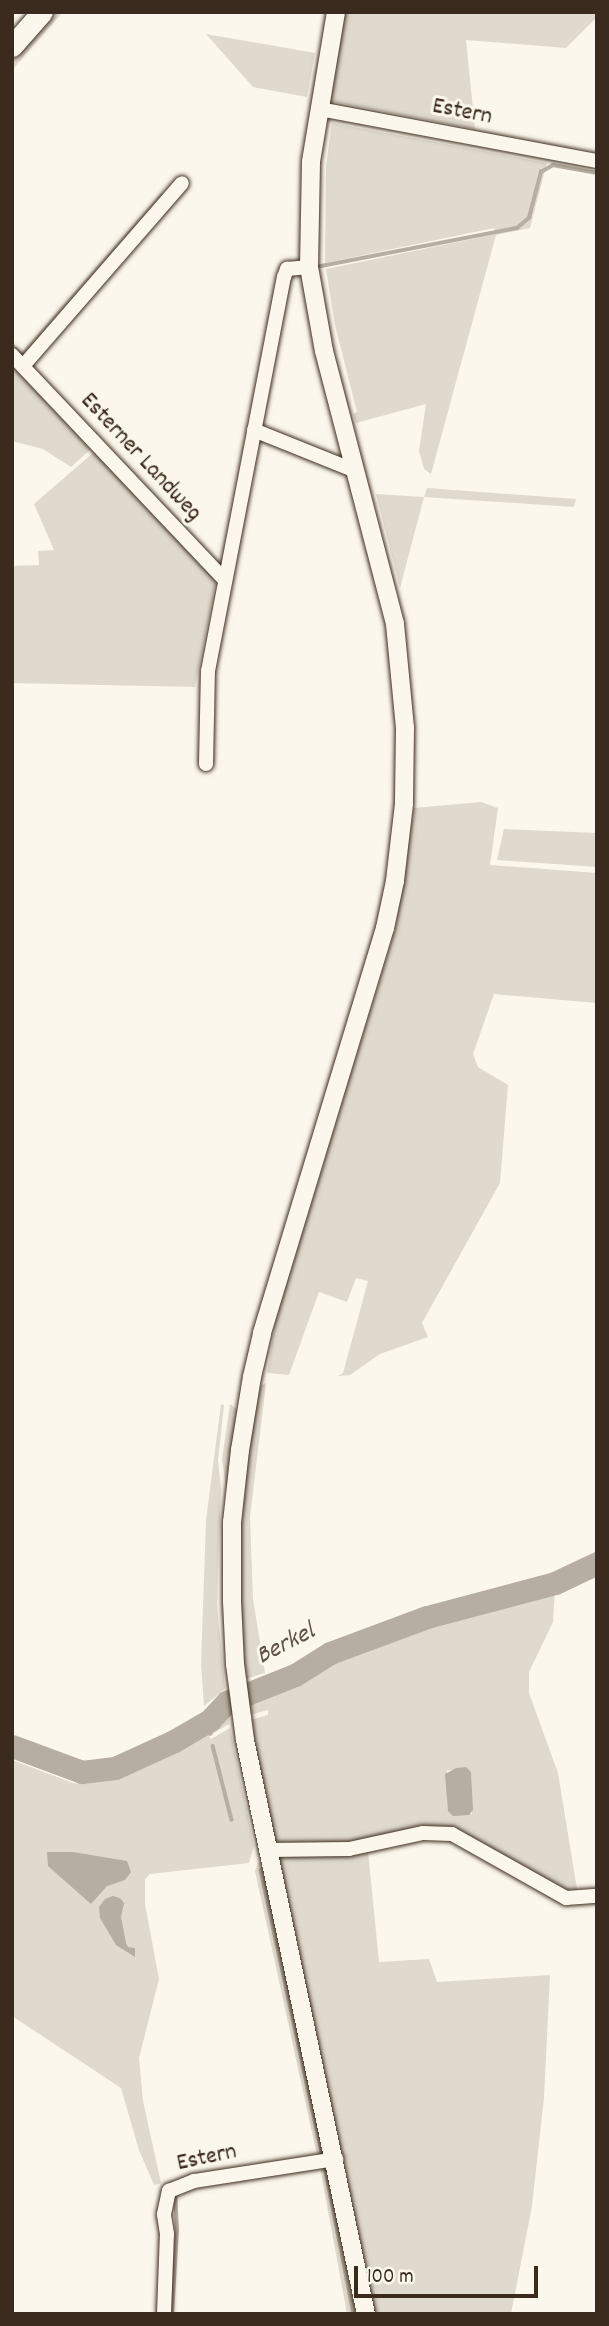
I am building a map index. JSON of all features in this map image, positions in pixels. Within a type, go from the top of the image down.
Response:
[{"type":"main road","points":[[12,46],[42,12]]},
{"type":"street","points":[[336,12],[319,109],[308,198],[309,267],[324,351],[385,580],[400,659],[406,763],[400,847],[385,928],[252,1377],[232,1522],[235,1664],[245,1740],[336,2160],[366,2314]]},
{"type":"street","name":"Estern","points":[[319,109],[597,161]]},
{"type":"street","points":[[23,366],[182,183]]},
{"type":"street","name":"Esterner Landweg","points":[[206,764],[208,671],[284,277],[287,269],[309,267]]},
{"type":"street","name":"Esterner Landweg","points":[[12,355],[225,580]]},
{"type":"street","points":[[254,430],[356,471]]},
{"type":"street","points":[[268,1850],[349,1849],[423,1833],[452,1834],[566,1898],[597,1896]]},
{"type":"street","name":"Estern","points":[[164,2314],[167,2234],[164,2214],[169,2191],[194,2181],[336,2160]]},
{"type":"shaded area","points":[[54,12],[63,12],[12,70],[12,60]]},
{"type":"shaded area","points":[[341,12],[597,12],[597,17],[566,48],[466,40],[475,129],[325,100]]},
{"type":"shaded area","points":[[206,34],[315,53],[307,97],[253,87]]},
{"type":"shaded area","points":[[332,123],[547,163],[530,228],[496,235],[431,474],[424,469],[419,451],[426,404],[356,423],[353,414],[357,412],[335,325],[326,269],[496,234],[494,228],[325,263],[326,166]]},
{"type":"shaded area","points":[[161,193],[164,195],[24,355],[12,353],[12,342],[22,352]]},
{"type":"shaded area","points":[[12,366],[91,449],[71,467],[43,449],[12,441]]},
{"type":"shaded area","points":[[94,452],[216,580],[195,687],[12,683],[12,566],[39,565],[38,551],[54,550],[34,504]]},
{"type":"shaded area","points":[[427,488],[576,499],[574,507],[424,497]]},
{"type":"shaded area","points":[[376,494],[424,497],[400,588]]},
{"type":"shaded area","points":[[481,802],[498,808],[490,865],[597,873],[597,1003],[494,994],[473,1054],[478,1067],[508,1085],[500,1183],[422,1323],[428,1337],[380,1354],[350,1375],[338,1376],[343,1373],[368,1281],[356,1278],[347,1302],[319,1292],[289,1375],[267,1373],[276,1319],[395,930],[414,808]]},
{"type":"shaded area","points":[[504,829],[597,833],[597,867],[497,860]]},
{"type":"shaded area","points":[[266,1383],[250,1517],[253,1599],[265,1673],[245,1679],[240,1639],[238,1537],[256,1388]]},
{"type":"shaded area","points":[[221,1404],[224,1405],[218,1460],[221,1488],[217,1605],[225,1689],[204,1706],[201,1664],[206,1520]]},
{"type":"shaded area","points":[[230,1404],[239,1411],[227,1494],[222,1459]]},
{"type":"shaded area","points":[[555,1589],[553,1622],[529,1672],[529,1693],[558,1773],[578,1895],[568,1895],[454,1830],[333,1845],[281,1844],[273,1837],[251,1720],[268,1715],[268,1710],[250,1715],[248,1701],[314,1676],[338,1656],[463,1612],[492,1611]],"holes":[[[447,1770],[471,1772],[472,1814],[448,1811]]]},
{"type":"shaded area","points":[[228,1709],[229,1724],[209,1736],[211,1739],[230,1728],[254,1846],[249,1863],[150,1874],[145,1879],[145,1904],[159,1979],[139,2058],[143,2101],[161,2183],[154,2185],[139,2150],[121,2088],[12,2016],[12,1760],[73,1783],[87,1784],[98,1778],[115,1775],[177,1747],[211,1728]]},
{"type":"shaded area","points":[[466,1767],[471,1772],[473,1810],[469,1815],[453,1816],[448,1811],[445,1774],[456,1768]]},
{"type":"shaded area","points":[[368,1851],[379,1962],[429,1959],[437,1982],[550,1975],[544,2098],[532,2206],[511,2314],[372,2314],[277,1860],[286,1854]]},
{"type":"shaded area","points":[[47,1852],[73,1852],[127,1861],[131,1872],[125,1880],[107,1886],[91,1904],[48,1866]]},
{"type":"shaded area","points":[[265,1862],[328,2153],[318,2160],[255,1871],[258,1863]]},
{"type":"shaded area","points":[[113,1896],[124,1903],[121,1917],[126,1943],[128,1947],[135,1948],[135,1957],[116,1945],[100,1918],[99,1907],[105,1899]]},
{"type":"shaded area","points":[[327,2166],[359,2314],[347,2314],[320,2167]]},
{"type":"waterway","points":[[316,267],[517,228],[529,218],[541,172],[553,165],[597,173]]},
{"type":"waterway","name":"Berkel","points":[[12,1746],[82,1772],[115,1768],[174,1741],[210,1720],[227,1702],[295,1675],[330,1653],[427,1617],[555,1583],[597,1563]]},
{"type":"waterway","points":[[208,1721],[211,1734]]},
{"type":"waterway","points":[[213,1746],[232,1820]]},
{"type":"waterway","points":[[261,1870],[323,2156]]},
{"type":"waterway","points":[[326,2171],[354,2314]]},
{"type":"waterway","points":[[172,2314],[177,2230],[175,2197]]}]
